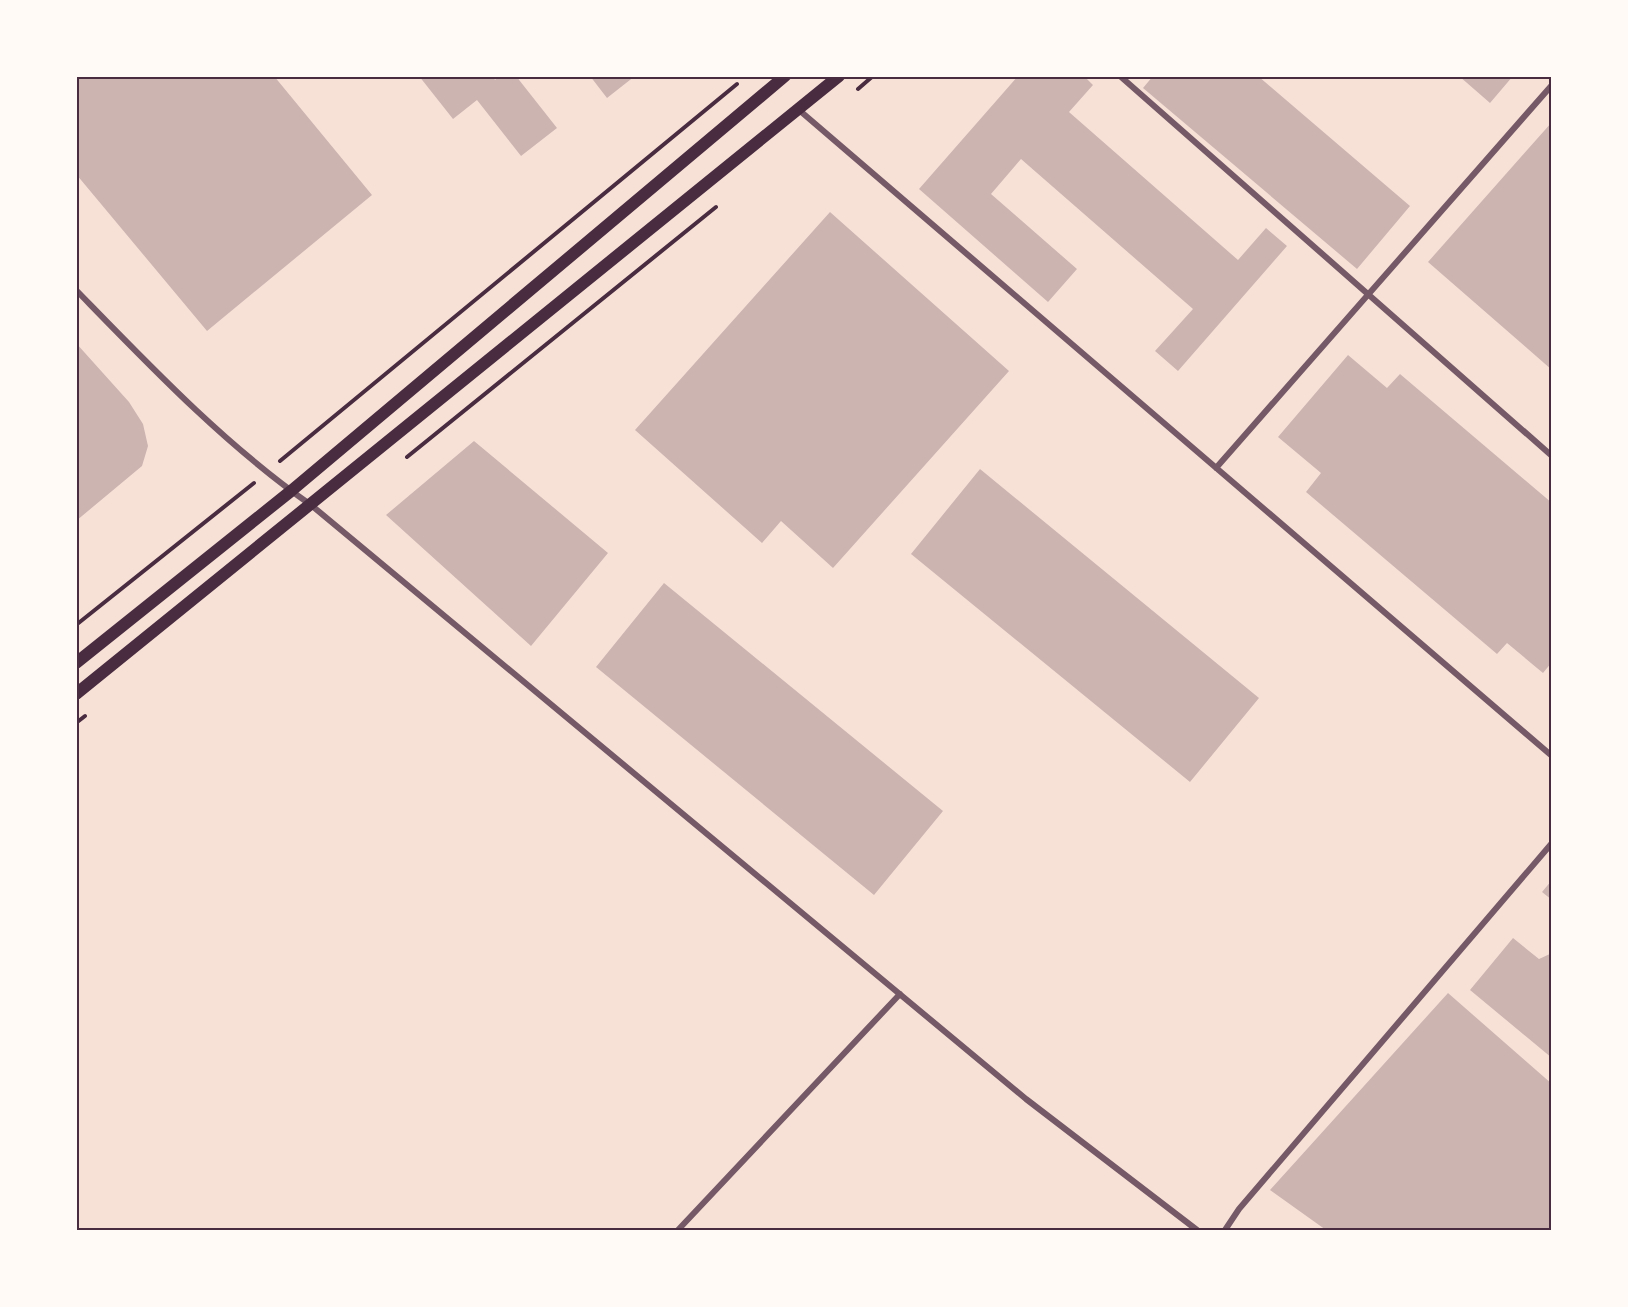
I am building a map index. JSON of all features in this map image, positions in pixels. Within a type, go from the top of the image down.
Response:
[{"type":"main road","points":[[76,663],[291,491],[785,76]]},
{"type":"main road","points":[[76,694],[840,76]]},
{"type":"street","points":[[1120,76],[1551,456]]},
{"type":"street","points":[[1215,468],[1551,85]]},
{"type":"street","points":[[799,110],[1551,756]]},
{"type":"street","points":[[76,290],[213,426],[267,472],[311,505],[1026,1099],[1197,1230]]},
{"type":"street","points":[[1225,1230],[1239,1209],[1349,1078],[1551,843]]},
{"type":"street","points":[[678,1230],[900,994]]},
{"type":"path","points":[[76,625],[267,472],[737,84]]},
{"type":"building","points":[[76,76],[274,76],[372,195],[207,331],[76,174]]},
{"type":"building","points":[[419,76],[493,76],[495,80],[499,76],[516,76],[557,128],[521,156],[477,100],[453,119]]},
{"type":"building","points":[[590,76],[635,76],[607,98]]},
{"type":"building","points":[[1018,76],[1084,76],[1093,85],[1069,112],[1238,260],[1266,228],[1287,246],[1178,371],[1155,351],[1193,309],[1021,159],[991,194],[1077,269],[1048,302],[919,189]]},
{"type":"building","points":[[1153,76],[1258,76],[1410,206],[1357,269],[1143,88]]},
{"type":"building","points":[[1459,76],[1513,76],[1490,103]]},
{"type":"building","points":[[1552,122],[1552,370],[1428,262]]},
{"type":"building","points":[[830,212],[1009,371],[833,568],[781,521],[762,543],[635,430]]},
{"type":"building","points":[[76,343],[129,402],[143,424],[148,446],[142,466],[76,521]]},
{"type":"building","points":[[1348,355],[1387,388],[1400,374],[1552,503],[1552,662],[1543,673],[1507,643],[1497,654],[1306,492],[1321,473],[1278,437]]},
{"type":"building","points":[[474,441],[608,553],[531,646],[386,515]]},
{"type":"building","points":[[980,469],[1259,698],[1190,782],[911,554]]},
{"type":"building","points":[[664,583],[943,811],[874,895],[596,667]]},
{"type":"building","points":[[1552,880],[1552,900],[1542,892]]},
{"type":"building","points":[[1513,938],[1539,959],[1552,953],[1552,1058],[1470,990]]},
{"type":"building","points":[[1448,993],[1552,1084],[1552,1230],[1326,1230],[1270,1190]]}]
